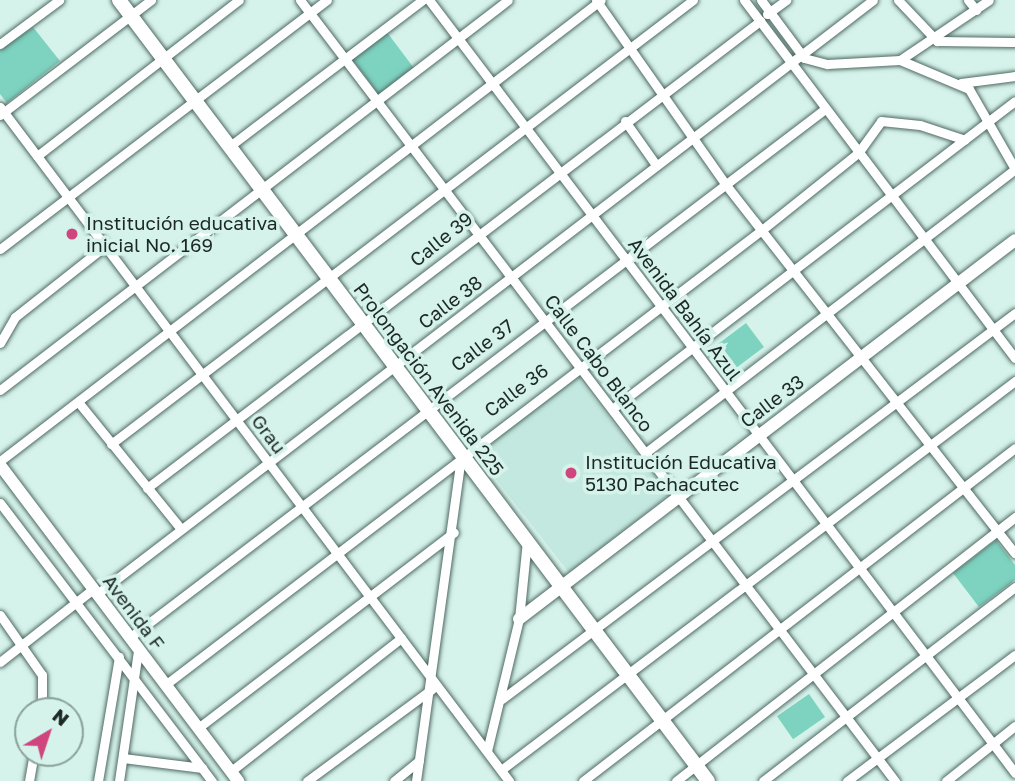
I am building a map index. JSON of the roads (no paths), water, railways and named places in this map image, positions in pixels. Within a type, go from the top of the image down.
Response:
[{"type":"main road","name":"Prolongación Avenida 225","points":[[119,0],[708,781]]},
{"type":"street","points":[[0,44],[59,0]]},
{"type":"street","points":[[1,111],[151,0]]},
{"type":"street","points":[[37,156],[239,0]]},
{"type":"street","name":"Calle Cabo Blanco","points":[[300,0],[895,781]]},
{"type":"street","points":[[0,249],[327,0]]},
{"type":"street","points":[[230,146],[422,0]]},
{"type":"street","name":"Avenida Bahía Azul","points":[[429,0],[1015,773]]},
{"type":"street","points":[[0,390],[508,0]]},
{"type":"street","points":[[111,444],[693,0]]},
{"type":"street","points":[[744,0],[804,58],[827,64],[900,60],[961,83],[1015,76]]},
{"type":"street","points":[[761,0],[764,17],[794,66],[1015,358]]},
{"type":"street","name":"Calle 39","points":[[147,488],[360,321],[786,0]]},
{"type":"street","name":"Calle 38","points":[[0,662],[76,601],[95,592],[181,529],[656,165],[794,66],[873,0]]},
{"type":"street","points":[[898,0],[937,41],[1015,42]]},
{"type":"street","points":[[968,0],[976,10]]},
{"type":"street","points":[[900,60],[937,41],[989,0]]},
{"type":"street","points":[[0,463],[598,1],[726,185],[797,270],[826,314],[899,400],[1015,553]]},
{"type":"street","points":[[645,453],[926,240],[1015,169],[961,83]]},
{"type":"street","points":[[612,409],[893,197],[1015,101]]},
{"type":"street","name":"Calle 37","points":[[129,638],[427,408],[825,109]]},
{"type":"street","name":"Grau","points":[[1,111],[204,374],[401,638],[432,684],[509,781]]},
{"type":"street","points":[[625,121],[656,165]]},
{"type":"street","name":"Calle 36","points":[[164,685],[461,453],[763,229],[858,153],[881,121],[920,125],[965,140]]},
{"type":"street","name":"Calle 33","points":[[519,619],[1015,240]]},
{"type":"street","points":[[0,343],[15,317],[105,246]]},
{"type":"street","points":[[502,699],[1015,313]]},
{"type":"street","points":[[501,770],[1015,381]]},
{"type":"street","points":[[79,403],[181,529]]},
{"type":"street","points":[[583,781],[659,716],[1015,447]]},
{"type":"street","points":[[416,781],[454,532],[461,453]]},
{"type":"street","name":"Avenida F","points":[[0,463],[164,685],[235,776]]},
{"type":"street","points":[[0,503],[212,781]]},
{"type":"street","points":[[676,781],[1015,517]]},
{"type":"street","points":[[198,728],[454,532]]},
{"type":"street","points":[[487,751],[502,699],[519,619],[527,540]]},
{"type":"street","points":[[763,781],[1015,587]]},
{"type":"street","points":[[0,615],[42,675],[42,697]]},
{"type":"street","points":[[235,776],[401,638]]},
{"type":"street","points":[[119,781],[138,650]]},
{"type":"street","points":[[848,781],[1015,655]]},
{"type":"street","points":[[97,781],[119,657]]},
{"type":"street","points":[[307,781],[432,684]]},
{"type":"street","points":[[946,781],[1015,726]]},
{"type":"street","points":[[124,758],[202,768]]},
{"type":"street","points":[[394,781],[419,761]]},
{"type":"place","name":"Institución educativa inicial No. 169","points":[[72,234]]},
{"type":"place","name":"Institución Educativa 5130 Pachacutec","points":[[571,473]]}]
